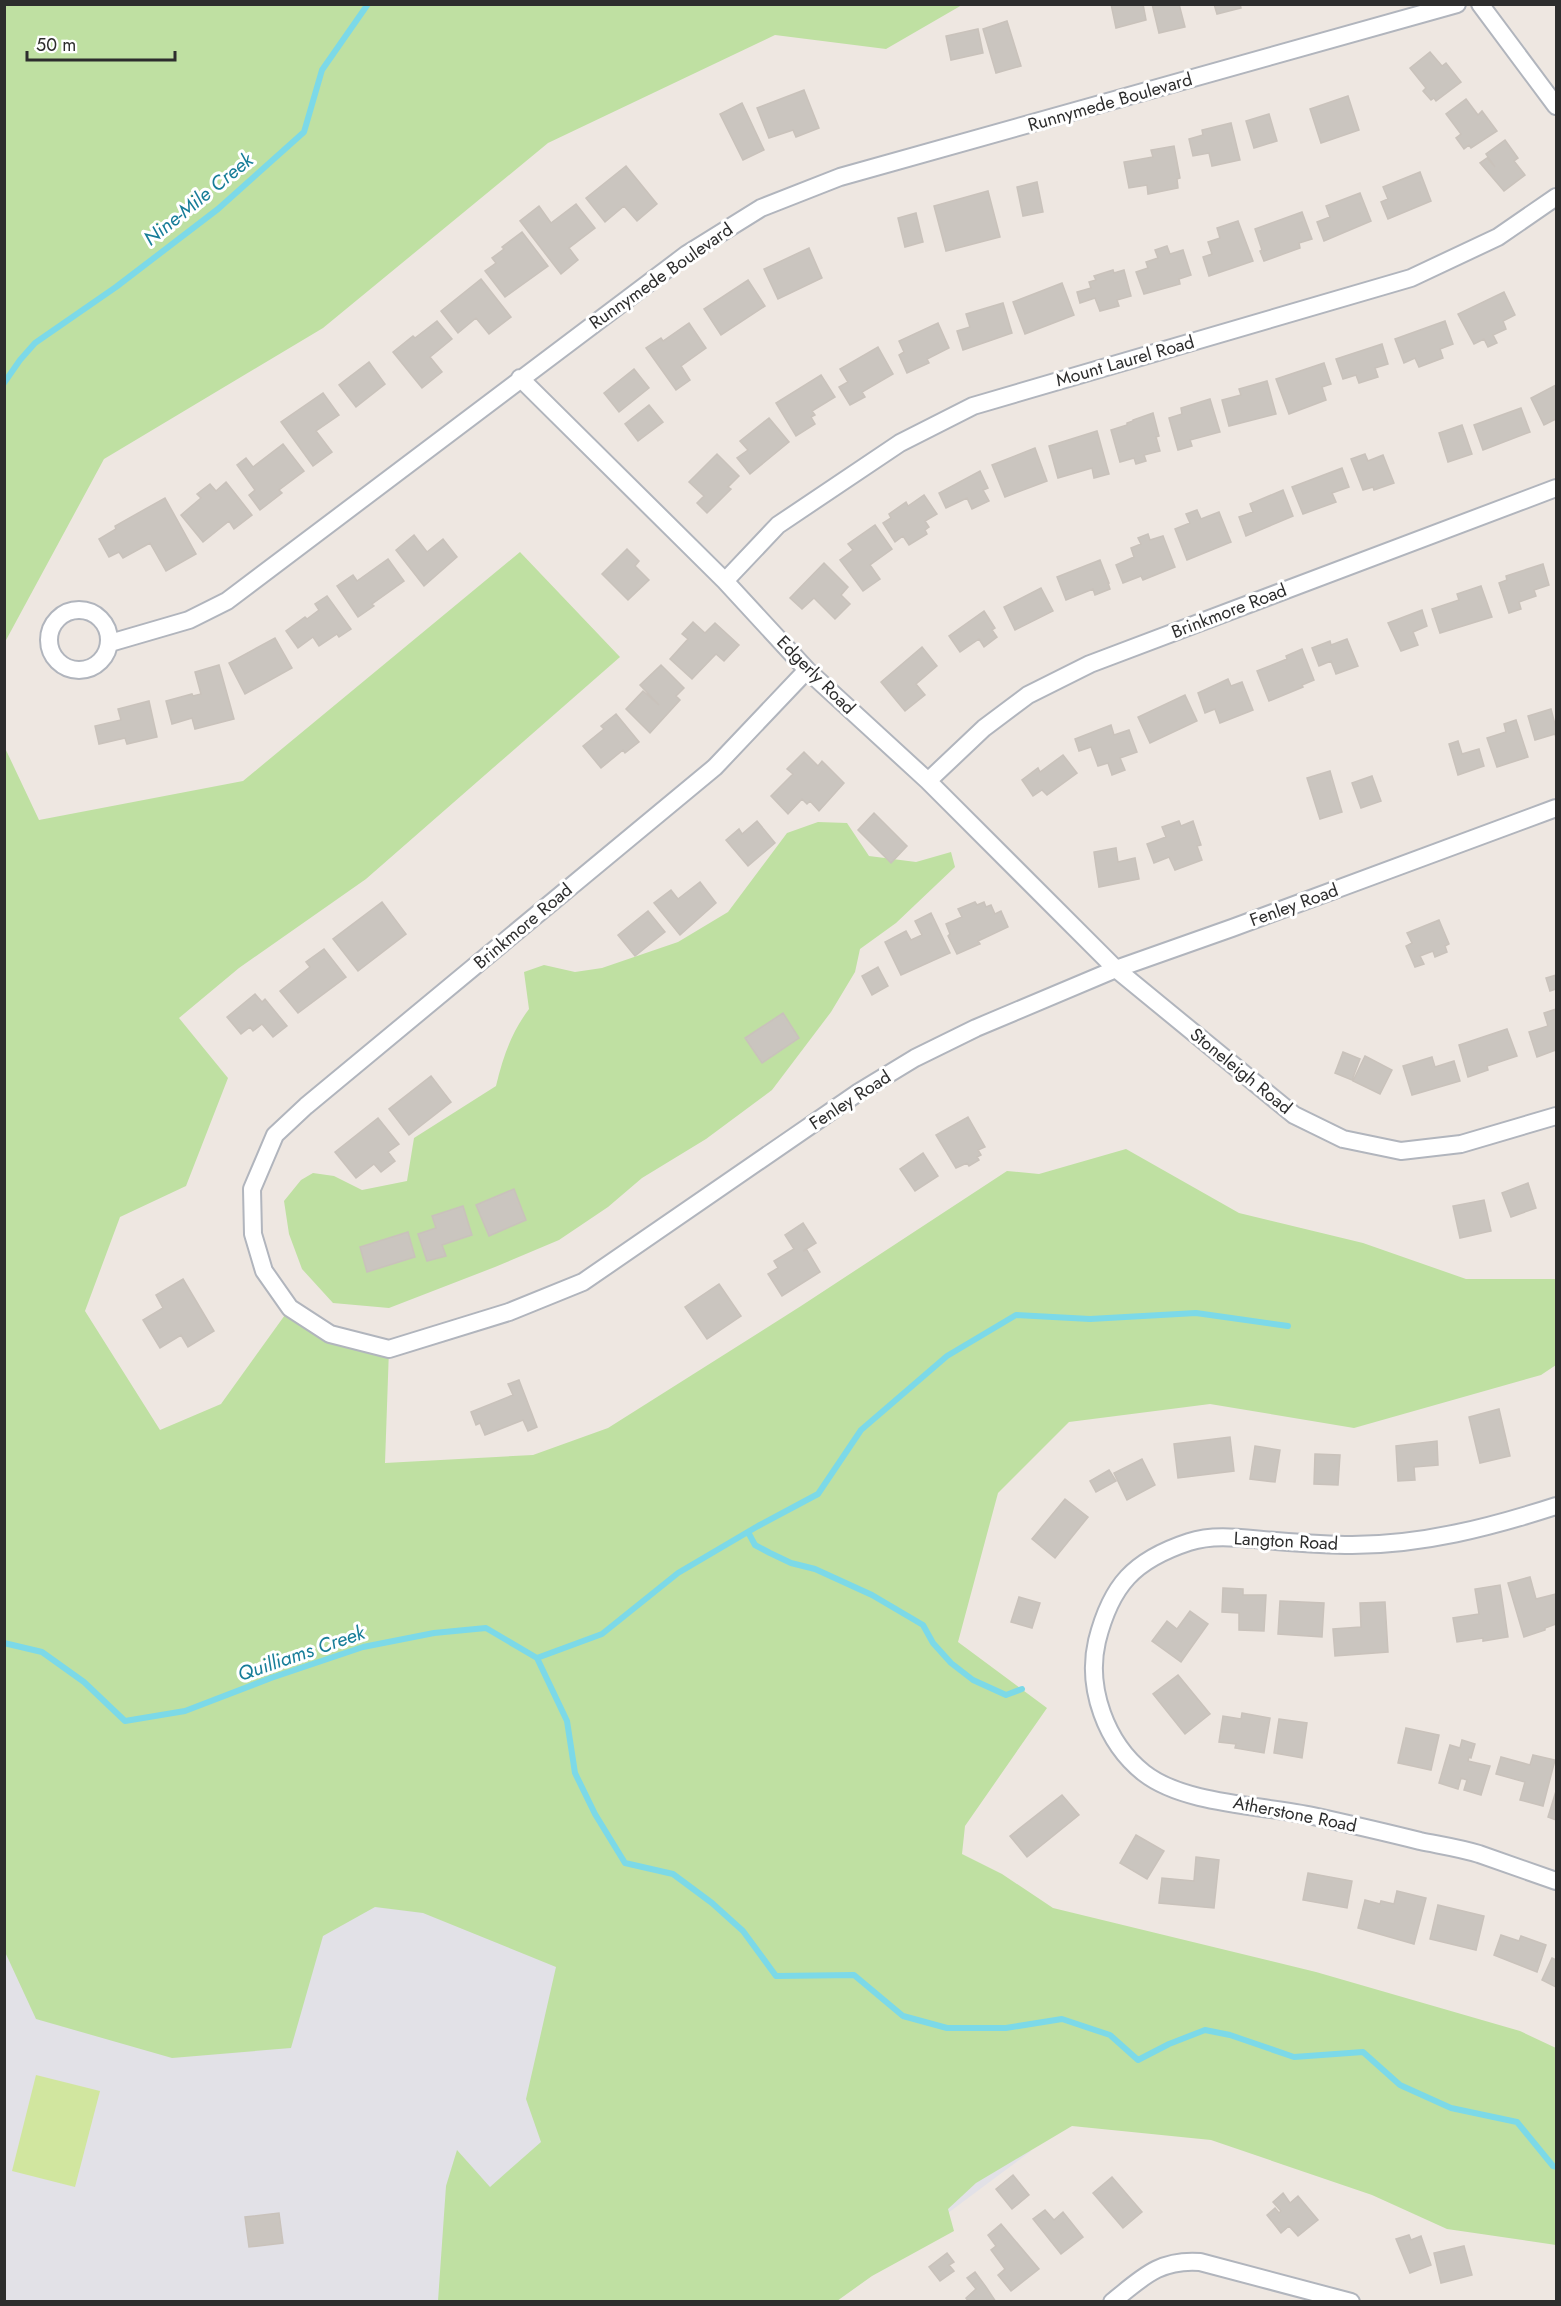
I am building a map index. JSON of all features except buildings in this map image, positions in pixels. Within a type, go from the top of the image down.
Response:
[{"type":"street","name":"Runnymede Boulevard","points":[[110,643],[189,620],[227,601],[687,254],[771,204],[840,177],[1457,4]]},
{"type":"street","points":[[1480,4],[1557,106]]},
{"type":"street","name":"Mount Laurel Road","points":[[725,581],[778,525],[900,443],[973,406],[1411,278],[1498,237],[1557,197]]},
{"type":"street","name":"Edgerly Road","points":[[520,378],[725,581],[807,670],[928,781],[1116,969]]},
{"type":"street","name":"Brinkmore Road","points":[[928,781],[984,729],[1028,695],[1090,664],[1557,488]]},
{"type":"street","name":"Brinkmore Road","points":[[252,1189],[275,1135],[315,1099],[715,767],[807,670]]},
{"type":"street","name":"Fenley Road","points":[[252,1189],[253,1234],[264,1271],[290,1308],[330,1334],[389,1349],[509,1312],[582,1282],[859,1092],[915,1058],[976,1028],[1116,969],[1557,808]]},
{"type":"street","name":"Stoneleigh Road","points":[[1116,969],[1294,1115],[1343,1139],[1401,1151],[1461,1144],[1557,1116]]},
{"type":"street","name":"Langton Road","points":[[1095,1676],[1096,1647],[1103,1619],[1116,1591],[1138,1566],[1162,1552],[1192,1541],[1216,1537],[1355,1545],[1416,1539],[1475,1530],[1557,1506]]},
{"type":"street","name":"Atherstone Road","points":[[1095,1676],[1098,1703],[1111,1734],[1127,1756],[1144,1773],[1169,1787],[1194,1795],[1310,1815],[1476,1854],[1557,1881]]},
{"type":"street","points":[[1112,2301],[1143,2277],[1167,2264],[1183,2261],[1200,2262],[1304,2295],[1351,2301]]},
{"type":"shaded area","points":[[4,1554],[1031,2151],[830,2301],[5,2301]]},
{"type":"green space","points":[[5,4],[962,5],[886,49],[775,35],[548,143],[323,328],[104,459],[5,642]]},
{"type":"green space","points":[[520,552],[620,657],[366,879],[239,968],[179,1018],[228,1078],[186,1186],[120,1217],[85,1311],[160,1430],[221,1404],[290,1308],[330,1334],[389,1349],[385,1463],[533,1455],[608,1428],[801,1306],[1007,1171],[1039,1174],[1126,1149],[1239,1213],[1363,1243],[1466,1279],[1556,1279],[1556,1365],[1541,1375],[1354,1428],[1210,1404],[1069,1422],[998,1493],[958,1642],[1047,1708],[965,1826],[962,1854],[1002,1874],[1053,1908],[1316,1972],[1520,2031],[1556,2048],[1556,2245],[1447,2229],[1372,2195],[1211,2140],[1072,2126],[976,2183],[948,2209],[954,2231],[872,2276],[837,2301],[438,2301],[446,2186],[457,2150],[490,2187],[541,2142],[526,2099],[556,1967],[423,1913],[375,1907],[323,1936],[291,2048],[172,2058],[36,2019],[5,1952],[5,748],[39,820],[243,781]]},
{"type":"green space","points":[[818,822],[847,823],[869,856],[916,862],[951,852],[955,867],[896,923],[860,949],[855,972],[831,1012],[772,1090],[706,1139],[642,1178],[608,1207],[559,1240],[389,1308],[333,1303],[302,1269],[289,1234],[284,1201],[301,1180],[313,1173],[334,1176],[362,1190],[407,1181],[414,1138],[496,1086],[508,1046],[529,1009],[524,972],[544,965],[575,972],[602,968],[678,942],[728,912],[787,833]]},
{"type":"green space","points":[[36,2075],[100,2091],[75,2187],[12,2171]]},
{"type":"waterway","name":"Nine-Mile Creek","points":[[4,383],[35,343],[116,287],[218,209],[304,132],[322,70],[368,4]]},
{"type":"waterway","points":[[537,1658],[602,1634],[678,1573],[818,1494],[861,1430],[947,1356],[1016,1315],[1090,1319],[1196,1313],[1288,1326]]},
{"type":"waterway","points":[[748,1532],[755,1545],[770,1553],[791,1563],[815,1569],[872,1595],[923,1625],[933,1643],[951,1663],[973,1680],[1006,1695],[1022,1689]]},
{"type":"waterway","name":"Quilliams Creek","points":[[4,1643],[42,1652],[84,1682],[125,1721],[185,1711],[271,1678],[363,1647],[434,1633],[486,1628],[537,1658],[567,1721],[575,1773],[595,1814],[625,1863],[673,1874],[712,1903],[743,1931],[776,1976],[854,1975],[903,2016],[947,2028],[1006,2028],[1062,2019],[1110,2035],[1138,2060],[1169,2044],[1205,2030],[1230,2035],[1294,2057],[1363,2052],[1400,2085],[1451,2108],[1517,2122],[1556,2167]]}]
